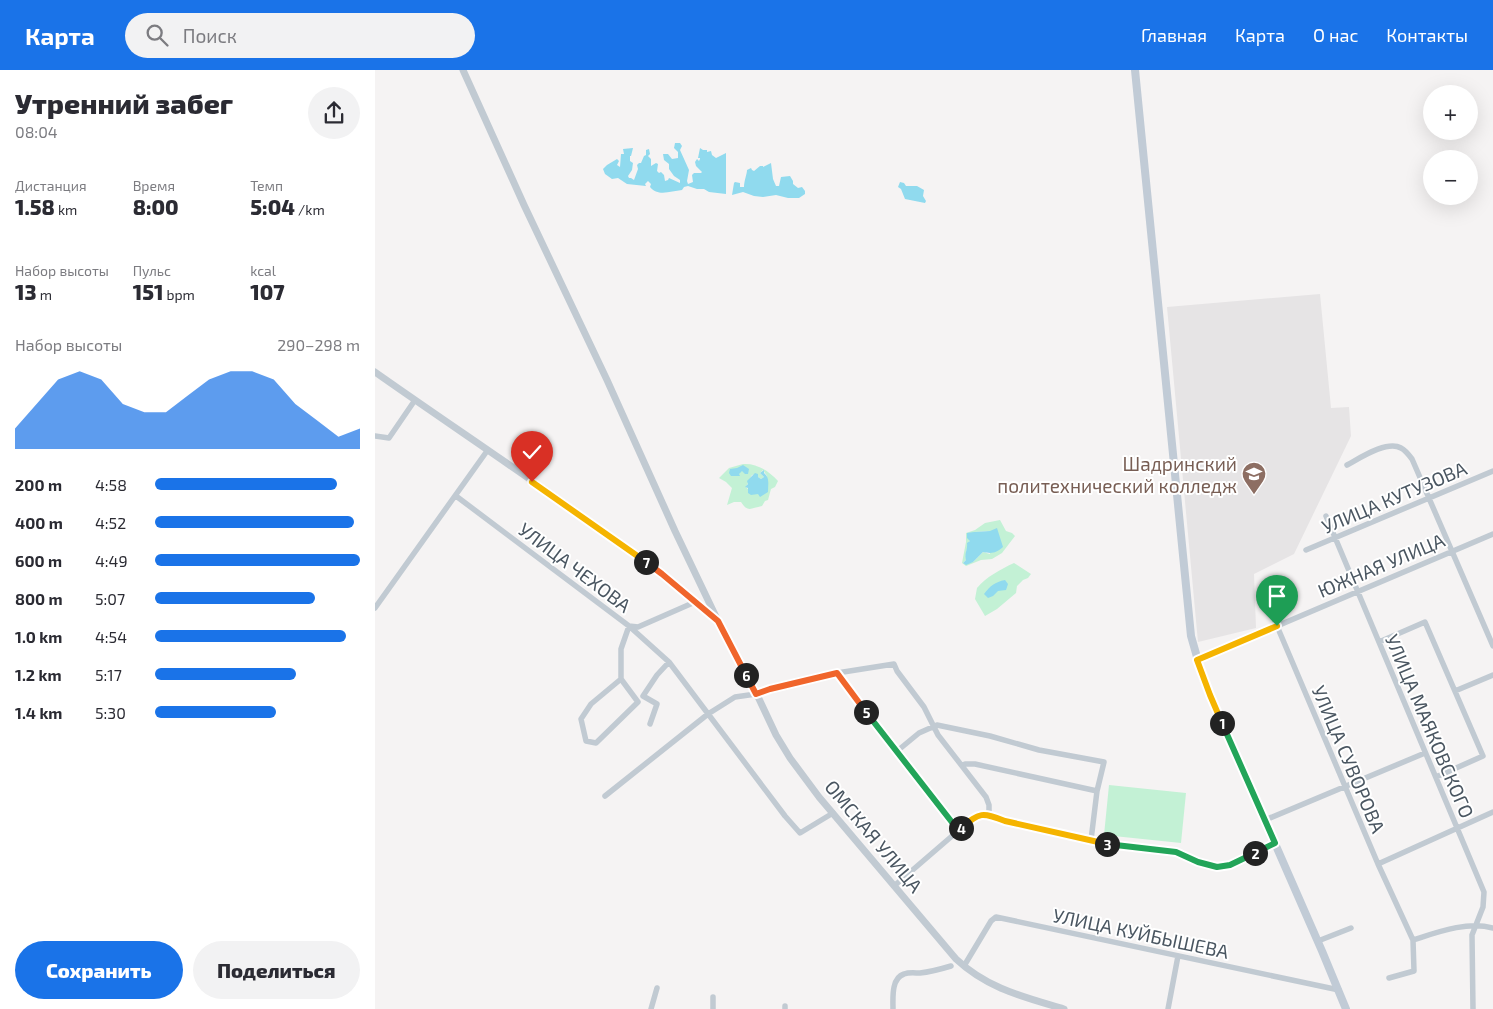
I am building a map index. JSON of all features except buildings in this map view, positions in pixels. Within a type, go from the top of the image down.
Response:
[{"type":"main road","points":[[1135,70],[1190,625],[1197,660],[1210,695],[1346,1009]]},
{"type":"street","name":"ОМСКАЯ УЛИЦА","points":[[463,70],[675,531],[718,621],[776,735],[790,758],[833,813],[956,959],[979,978],[999,988],[1064,1009]]},
{"type":"street","points":[[376,376],[415,400],[662,574],[718,621]]},
{"type":"street","points":[[375,436],[389,438],[415,400]]},
{"type":"street","points":[[1347,465],[1389,446],[1399,447],[1406,451],[1412,459],[1493,646]]},
{"type":"street","points":[[375,608],[487,451]]},
{"type":"street","name":"УЛИЦА КУТУЗОВА","points":[[1306,550],[1493,471]]},
{"type":"street","name":"УЛИЦА ЧЕХОВА","points":[[456,496],[629,626],[669,662],[785,816],[800,833],[833,813]]},
{"type":"street","name":"УЛИЦА МАЯКОВСКОГО","points":[[1325,516],[1484,892],[1483,907],[1472,935],[1473,1009]]},
{"type":"street","name":"ЮЖНАЯ УЛИЦА","points":[[1197,660],[1493,534]]},
{"type":"street","name":"УЛИЦА СУВОРОВА","points":[[1263,587],[1277,626],[1378,864],[1413,940]]},
{"type":"street","name":"УЛИЦА ЧЕХОВА","points":[[629,626],[639,627],[695,602]]},
{"type":"street","points":[[1379,642],[1425,622],[1483,756],[1436,777]]},
{"type":"street","points":[[621,679],[591,704],[581,719],[586,741],[596,742],[638,702],[621,679],[621,650],[629,626]]},
{"type":"street","points":[[650,724],[657,704],[643,696],[657,675],[669,662]]},
{"type":"street","points":[[605,796],[708,714],[735,697],[756,694],[777,687],[837,673],[894,664],[897,671],[924,707],[934,727],[986,797],[989,805],[989,815]]},
{"type":"street","points":[[837,673],[958,830]]},
{"type":"street","points":[[1455,691],[1493,675]]},
{"type":"street","points":[[896,752],[919,733],[937,725],[1009,741],[1039,750],[1104,762],[1097,791],[1091,840]]},
{"type":"street","points":[[1265,820],[1425,753]]},
{"type":"street","points":[[962,766],[965,764],[975,764],[1097,791]]},
{"type":"street","points":[[1378,864],[1493,812]]},
{"type":"street","points":[[894,886],[975,816],[982,814],[1105,844],[1126,848],[1176,852],[1198,862],[1217,867],[1230,865],[1275,843]]},
{"type":"street","name":"УЛИЦА КУЙБЫШЕВА","points":[[964,966],[991,921],[996,917],[1339,990]]},
{"type":"street","points":[[1389,978],[1414,971],[1413,940],[1475,925],[1493,928]]},
{"type":"street","points":[[1318,941],[1351,928]]},
{"type":"street","points":[[1167,1009],[1179,956]]},
{"type":"street","points":[[893,1009],[895,986],[900,976],[905,973],[928,972],[951,966]]},
{"type":"street","points":[[651,1009],[657,988]]},
{"type":"street","points":[[713,998],[713,1009]]},
{"type":"shaded area","name":"Шадринский политехнический колледж","points":[[1320,294],[1331,408],[1349,407],[1351,436],[1294,554],[1254,574],[1256,628],[1198,642],[1167,307]]},
{"type":"green space","points":[[743,464],[758,466],[778,481],[775,487],[771,489],[768,500],[762,506],[748,509],[741,502],[727,505],[732,488],[719,478],[729,468]],"holes":[[[763,470],[767,476],[767,487],[753,494],[746,487],[752,475],[758,474],[758,477],[761,479],[764,477],[760,473]]]},
{"type":"green space","points":[[1000,520],[1006,531],[1015,536],[1002,553],[992,559],[981,560],[966,566],[962,563],[966,533],[975,530],[985,523]],"holes":[[[991,531],[990,554],[983,552],[973,562],[963,563],[966,560],[967,549],[974,532]]]},
{"type":"green space","points":[[1014,563],[1031,574],[1017,586],[1016,593],[997,609],[985,616],[975,599],[977,588],[989,577]]},
{"type":"green space","points":[[1109,785],[1186,793],[1181,843],[1104,835]]},
{"type":"water","points":[[675,143],[680,143],[682,146],[680,150],[689,170],[688,184],[693,182],[692,175],[694,173],[702,172],[695,162],[697,159],[699,161],[700,159],[698,158],[700,148],[707,150],[707,152],[711,151],[712,155],[716,158],[726,153],[726,194],[709,192],[704,189],[688,186],[682,190],[661,193],[653,190],[648,181],[645,184],[646,186],[627,184],[618,178],[612,179],[605,174],[603,169],[617,159],[619,161],[617,165],[620,167],[621,154],[624,154],[623,149],[633,148],[630,156],[630,161],[633,163],[632,170],[628,176],[634,180],[638,169],[637,165],[641,163],[646,155],[646,150],[649,149],[650,154],[648,156],[651,159],[651,166],[656,163],[658,164],[657,171],[664,175],[665,181],[669,178],[680,183],[680,180],[669,169],[669,164],[664,160],[663,154],[668,154],[672,159],[678,158],[678,152],[674,148]]},
{"type":"water","points":[[771,163],[776,186],[779,186],[781,177],[790,176],[793,184],[798,188],[802,187],[805,194],[799,198],[776,195],[763,197],[743,192],[732,195],[735,182],[740,183],[740,187],[744,187],[747,170],[751,168],[754,171],[760,166],[763,167]]},
{"type":"water","points":[[900,182],[906,186],[917,186],[924,190],[925,203],[905,199],[901,189],[898,187]]},
{"type":"water","points":[[743,465],[749,469],[748,474],[742,471],[739,474],[740,476],[731,476],[729,473],[730,469]]},
{"type":"water","points":[[764,470],[768,479],[768,492],[760,497],[758,494],[751,495],[748,493],[748,488],[745,487],[748,484],[747,481],[755,473],[761,479],[764,477],[760,473]]},
{"type":"water","points":[[997,528],[1003,547],[994,552],[983,552],[973,562],[966,565],[963,563],[966,560],[967,543],[970,541],[967,538],[967,533],[990,531]]},
{"type":"water","points":[[1005,580],[1008,584],[1006,590],[998,591],[988,598],[984,594],[993,585]]},
{"type":"place","name":"Шадринский политехнический колледж","points":[[1254,495]]},
{"type":"route","points":[[532,482],[662,574],[718,621],[756,694],[837,673],[958,830],[975,816],[989,815],[1005,821],[1105,844],[1126,848],[1176,852],[1198,862],[1217,867],[1230,865],[1275,843],[1210,695],[1197,660],[1277,626]]}]
